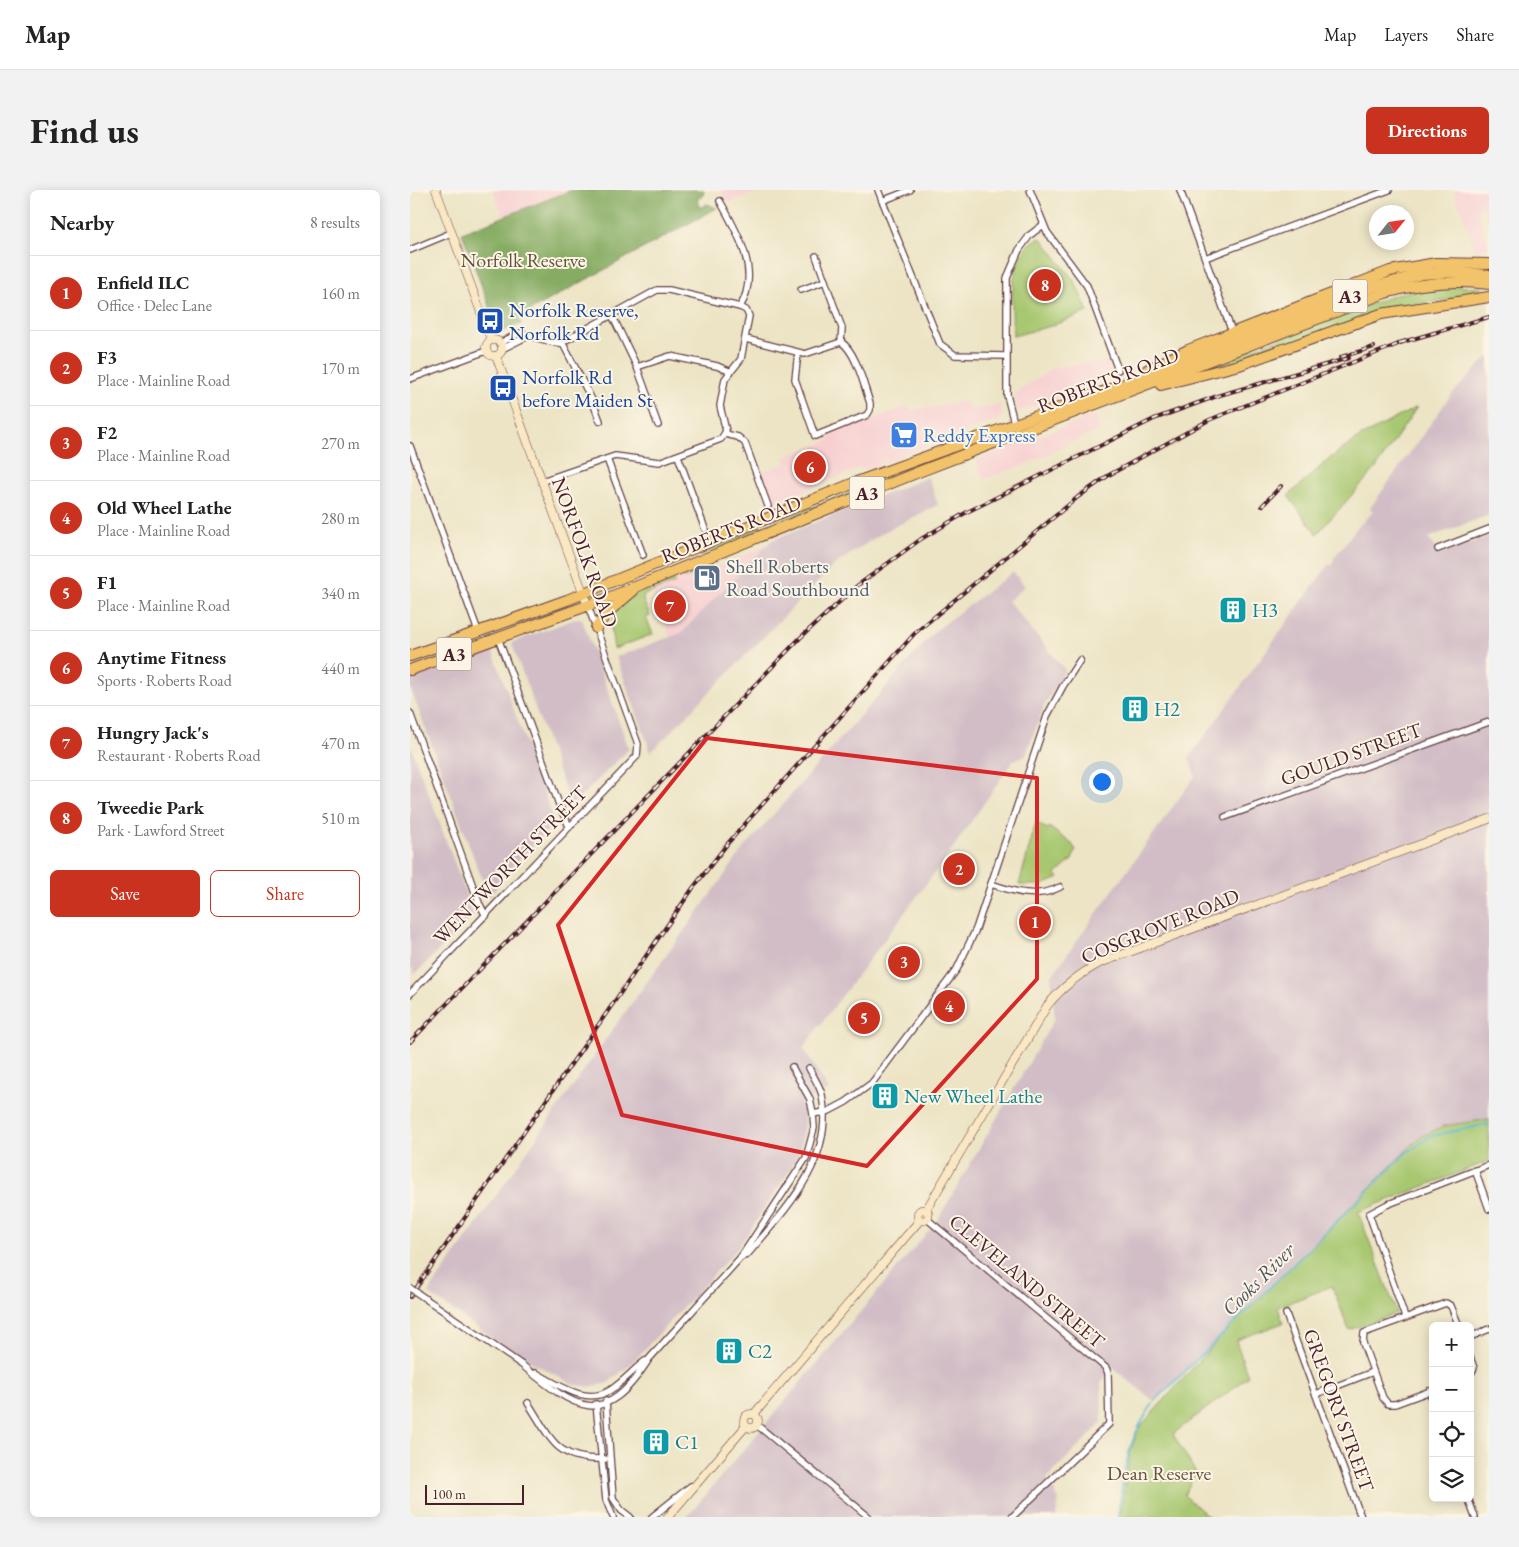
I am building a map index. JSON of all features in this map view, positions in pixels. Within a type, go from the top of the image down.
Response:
[{"type":"highway","points":[[1120,385],[1168,358],[1390,272],[1436,263],[1484,264],[1489,270]]},
{"type":"highway","name":"ROBERTS ROAD","points":[[410,656],[583,593],[871,477],[1131,392],[1220,352],[1398,280],[1422,274],[1452,272],[1489,275]]},
{"type":"highway","name":"ROBERTS ROAD","points":[[410,670],[588,606],[1120,385],[1403,288],[1443,282],[1489,286]]},
{"type":"highway","points":[[1465,302],[1489,286]]},
{"type":"highway","points":[[1131,392],[1239,365],[1382,314],[1489,297]]},
{"type":"highway","points":[[596,628],[608,613],[640,585]]},
{"type":"main road","points":[[436,190],[491,340],[501,346],[496,356],[489,355],[486,352],[487,344],[491,340]]},
{"type":"main road","name":"NORFOLK ROAD","points":[[496,356],[588,606]]},
{"type":"main road","name":"COSGROVE ROAD","points":[[923,1220],[928,1214],[926,1210],[1047,1006],[1064,986],[1079,975],[1100,963],[1489,820]]},
{"type":"main road","points":[[746,1426],[744,1417],[754,1414],[923,1220]]},
{"type":"main road","points":[[746,1426],[753,1428],[757,1425],[758,1419],[754,1414]]},
{"type":"main road","points":[[668,1517],[746,1426]]},
{"type":"street","points":[[878,190],[940,344],[956,355],[1006,356]]},
{"type":"street","points":[[882,201],[910,190]]},
{"type":"street","points":[[1030,190],[1044,225],[1086,286],[1118,370]]},
{"type":"street","points":[[1180,190],[1232,332]]},
{"type":"street","points":[[1206,258],[1389,190]]},
{"type":"street","points":[[720,201],[734,226],[750,271],[746,294],[740,306]]},
{"type":"street","points":[[1016,429],[1007,395],[1008,273],[1022,244],[1044,225]]},
{"type":"street","points":[[410,250],[451,233]]},
{"type":"street","points":[[798,353],[795,379],[815,436],[865,417],[870,410],[870,403],[852,354],[841,342],[842,328],[816,256]]},
{"type":"street","points":[[801,290],[825,281]]},
{"type":"street","points":[[501,346],[517,334],[555,344],[562,342],[612,314],[661,290],[740,306],[746,310],[749,316],[746,339],[739,363],[729,371],[725,379],[720,406],[725,434],[718,441],[659,462],[621,456],[542,481]]},
{"type":"street","points":[[612,314],[638,367],[658,425]]},
{"type":"street","points":[[746,339],[798,353],[811,353],[841,342]]},
{"type":"street","points":[[562,342],[592,400],[600,420]]},
{"type":"street","points":[[410,379],[486,352]]},
{"type":"street","points":[[638,367],[670,356],[716,366],[729,371]]},
{"type":"street","points":[[725,434],[738,437],[745,443],[768,506]]},
{"type":"street","points":[[410,446],[478,631]]},
{"type":"street","points":[[678,456],[705,529]]},
{"type":"street","points":[[607,459],[643,555]]},
{"type":"street","points":[[1438,548],[1489,529]]},
{"type":"street","name":"NORFOLK ROAD","points":[[588,606],[638,744],[638,753],[634,759]]},
{"type":"street","points":[[498,638],[560,807],[569,826]]},
{"type":"street","points":[[813,1114],[824,1112],[846,1102],[872,1083],[957,969],[972,939],[1047,716],[1080,660]]},
{"type":"street","points":[[410,713],[479,903],[486,916]]},
{"type":"street","name":"GOULD STREET","points":[[1225,817],[1489,722]]},
{"type":"street","name":"WENTWORTH STREET","points":[[411,990],[486,916],[634,759]]},
{"type":"street","points":[[991,884],[1029,894],[1046,893],[1060,887]]},
{"type":"street","points":[[410,1288],[522,1365],[563,1398],[579,1404],[596,1405],[606,1403],[624,1390],[639,1374],[649,1359],[741,1257],[806,1158],[814,1128],[813,1114],[810,1099],[792,1067]]},
{"type":"street","points":[[741,1257],[747,1255],[778,1218],[807,1178],[820,1150],[824,1130],[822,1094],[809,1068]]},
{"type":"street","points":[[1405,1317],[1369,1214],[1386,1204],[1489,1165]]},
{"type":"street","points":[[1475,1170],[1489,1209]]},
{"type":"street","name":"CLEVELAND STREET","points":[[923,1220],[1106,1368],[1109,1379],[1109,1424],[1012,1517]]},
{"type":"street","points":[[1429,1391],[1391,1405],[1383,1398],[1363,1343],[1364,1333],[1446,1302],[1451,1306],[1457,1322]]},
{"type":"street","name":"GREGORY STREET","points":[[1286,1314],[1361,1517]]},
{"type":"street","points":[[1474,1335],[1489,1329]]},
{"type":"street","points":[[522,1365],[574,1394],[594,1396],[604,1394],[649,1359]]},
{"type":"street","points":[[1316,1394],[1373,1372]]},
{"type":"street","points":[[604,1394],[613,1498],[620,1510],[630,1517]]},
{"type":"street","points":[[594,1396],[606,1500],[612,1517]]},
{"type":"street","points":[[528,1403],[555,1444],[565,1453],[580,1459],[610,1459]]},
{"type":"street","points":[[757,1425],[869,1517]]},
{"type":"street","points":[[652,1517],[701,1478]]},
{"type":"street","points":[[1469,1502],[1475,1517]]},
{"type":"highlighted area","points":[[707,738],[1037,778],[1037,979],[867,1166],[622,1115],[558,925]]},
{"type":"shaded area","points":[[493,190],[572,190],[503,217]]},
{"type":"shaded area","points":[[721,190],[762,190],[727,203]]},
{"type":"shaded area","points":[[1453,190],[1489,190],[1489,225],[1483,207],[1477,210],[1489,247],[1476,252]]},
{"type":"shaded area","points":[[1489,356],[1489,515],[1428,538],[1439,555],[1489,536],[1489,1119],[1444,1126],[1420,1137],[1154,1401],[1112,1367],[1101,1383],[1102,1423],[1047,1478],[1059,1500],[1056,1517],[687,1517],[937,1221],[1055,1018],[1051,977],[1195,776],[1189,758],[1329,564],[1332,566],[1334,558],[1355,530],[1373,512],[1370,508],[1452,394]]},
{"type":"shaded area","points":[[1106,361],[1113,377],[1021,411],[1018,410],[1014,394],[1055,367]]},
{"type":"shaded area","points":[[965,401],[971,410],[1000,404],[1002,416],[1000,419],[868,469],[860,468],[773,504],[761,472],[786,463],[784,457],[827,441],[830,439],[828,435],[908,406],[911,411]]},
{"type":"shaded area","points":[[1095,415],[1100,430],[1026,464],[983,480],[976,460]]},
{"type":"shaded area","points":[[928,477],[938,505],[882,533],[834,565],[651,752],[616,657],[681,633],[772,540]]},
{"type":"shaded area","name":"Shell Roberts Road Southbound","points":[[772,540],[681,633],[670,637],[651,590],[708,566],[720,565],[757,550]]},
{"type":"shaded area","points":[[1013,572],[1025,586],[1008,601],[1065,670],[1044,706],[1026,755],[1014,760],[948,855],[803,1048],[829,1090],[802,1103],[805,1124],[800,1150],[792,1167],[738,1248],[632,1363],[608,1383],[592,1387],[575,1385],[512,1352],[428,1293],[618,1022],[745,847],[935,631]]},
{"type":"shaded area","points":[[578,618],[582,619],[629,749],[571,806],[512,644]]},
{"type":"shaded area","points":[[489,650],[493,652],[555,823],[514,864],[489,898],[410,687],[410,679]]},
{"type":"shaded area","points":[[410,744],[474,915],[415,974],[410,965]]},
{"type":"green space","name":"Norfolk Reserve","points":[[572,190],[704,190],[703,196],[697,199],[701,208],[707,204],[717,208],[518,317],[521,324],[501,332],[498,330],[462,233]]},
{"type":"green space","points":[[1039,238],[1043,240],[1075,282],[1088,312],[1051,326],[1013,336],[1012,297],[1016,268],[1021,256],[1029,245]]},
{"type":"green space","points":[[1453,286],[1482,288],[1471,297],[1398,306],[1220,367],[1190,372],[1400,293]]},
{"type":"green space","points":[[1417,407],[1376,468],[1317,534],[1288,496],[1329,459],[1360,437]]},
{"type":"green space","points":[[946,454],[947,456],[700,555],[699,552]]},
{"type":"green space","points":[[711,562],[709,571],[684,578],[681,574]]},
{"type":"green space","points":[[672,577],[675,583],[644,595],[643,600],[650,616],[646,618],[653,634],[614,649],[611,628],[614,615],[611,613],[636,593]]},
{"type":"green space","points":[[1036,822],[1047,829],[1049,827],[1072,844],[1076,850],[1072,860],[1056,874],[1059,878],[1043,885],[1019,885]]},
{"type":"green space","name":"Dean Reserve","points":[[1489,1119],[1489,1161],[1358,1212],[1397,1313],[1349,1330],[1332,1286],[1278,1307],[1283,1323],[1236,1340],[1248,1377],[1173,1434],[1196,1473],[1184,1495],[1209,1517],[1120,1517],[1130,1453],[1138,1429],[1228,1329],[1420,1137],[1444,1126]]},
{"type":"waterway","name":"Cooks River","points":[[1118,1517],[1125,1470],[1132,1443],[1145,1416],[1155,1401],[1405,1154],[1431,1136],[1489,1124]]},
{"type":"railway","points":[[1399,343],[1489,317]]},
{"type":"railway","points":[[410,1297],[693,888],[728,843],[915,633],[1078,497],[1109,475],[1209,420],[1406,341]]},
{"type":"railway","points":[[1341,357],[1374,347]]},
{"type":"railway","points":[[410,1042],[800,638],[858,585],[921,539],[967,512],[1154,419],[1220,395],[1349,358]]},
{"type":"railway","points":[[1262,506],[1281,486]]},
{"type":"place","name":"Tweedie Park","points":[[1045,285]]},
{"type":"place","name":"Norfolk Reserve, Norfolk Rd","points":[[490,321]]},
{"type":"place","name":"Norfolk Rd before Maiden St","points":[[503,388]]},
{"type":"place","name":"Reddy Express","points":[[904,435]]},
{"type":"place","name":"Anytime Fitness","points":[[810,467]]},
{"type":"place","name":"Shell Roberts Road Southbound","points":[[707,578]]},
{"type":"place","name":"Hungry Jack's","points":[[670,606]]},
{"type":"place","name":"H3","points":[[1233,610]]},
{"type":"place","name":"H2","points":[[1135,709]]},
{"type":"place","name":"F3","points":[[959,869]]},
{"type":"place","name":"Enfield ILC","points":[[1035,922]]},
{"type":"place","name":"F2","points":[[904,962]]},
{"type":"place","name":"Old Wheel Lathe","points":[[949,1006]]},
{"type":"place","name":"F1","points":[[864,1018]]},
{"type":"place","name":"New Wheel Lathe","points":[[885,1096]]},
{"type":"place","name":"C2","points":[[729,1351]]},
{"type":"place","name":"C1","points":[[656,1442]]}]
